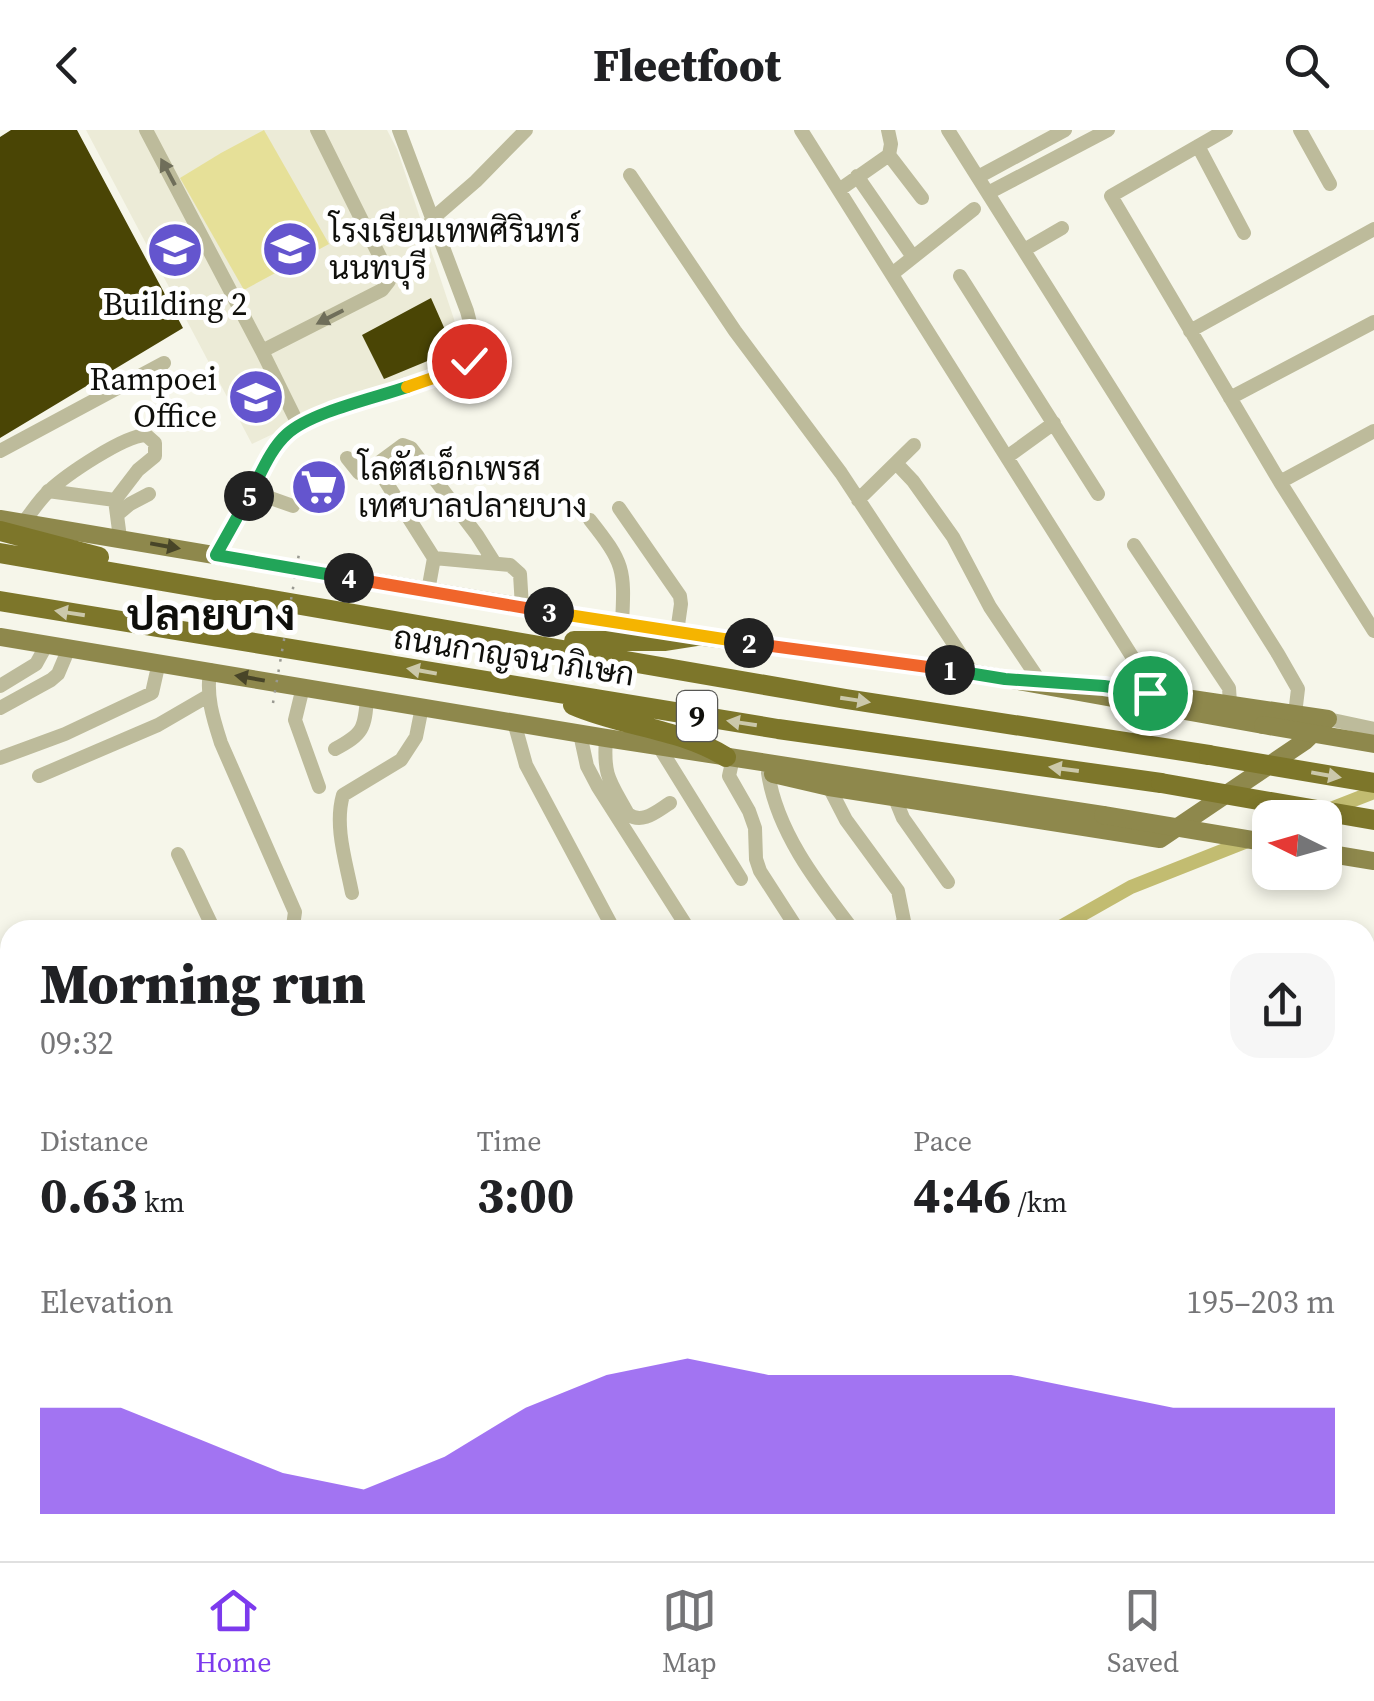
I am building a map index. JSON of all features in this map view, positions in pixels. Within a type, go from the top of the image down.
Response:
[{"type":"highway","points":[[0,531],[124,563],[168,581]]},
{"type":"highway","name":"ถนนกาญจนาภิเษก","points":[[0,553],[846,699],[1374,784]]},
{"type":"highway","name":"ถนนกาญจนาภิเษก","points":[[0,604],[778,729],[1160,783],[1374,820]]},
{"type":"highway","points":[[518,641],[664,641],[687,634]]},
{"type":"highway","points":[[542,691],[601,716],[696,740],[736,758]]},
{"type":"main road","points":[[0,519],[622,624],[972,673],[1374,744]]},
{"type":"main road","points":[[0,636],[580,734],[1252,840]]},
{"type":"main road","points":[[1005,679],[1230,703],[1328,720]]},
{"type":"main road","points":[[736,758],[768,772],[829,787],[1160,839],[1305,742],[1328,720]]},
{"type":"main road","points":[[1342,856],[1374,861]]},
{"type":"street","points":[[146,130],[299,426]]},
{"type":"street","points":[[262,351],[382,290],[389,281],[317,130]]},
{"type":"street","points":[[216,555],[277,445],[289,432],[456,370],[469,361],[474,338],[466,310],[398,130]]},
{"type":"street","points":[[431,220],[526,130]]},
{"type":"street","points":[[801,130],[1150,685],[1150,693]]},
{"type":"street","points":[[888,130],[889,155],[922,198]]},
{"type":"street","points":[[948,130],[1291,677],[1298,689],[1295,714]]},
{"type":"street","points":[[978,177],[1064,130]]},
{"type":"street","points":[[988,193],[1108,130]]},
{"type":"street","points":[[1226,130],[1112,196],[1280,482],[1374,631]]},
{"type":"street","points":[[1300,130],[1330,184]]},
{"type":"street","points":[[1198,146],[1244,233]]},
{"type":"street","points":[[839,190],[889,155]]},
{"type":"street","points":[[630,176],[858,500],[972,673]]},
{"type":"street","points":[[857,176],[912,257]]},
{"type":"street","points":[[892,274],[974,208]]},
{"type":"street","points":[[1024,250],[1062,228]]},
{"type":"street","points":[[1190,331],[1374,229]]},
{"type":"street","points":[[960,276],[1098,494]]},
{"type":"street","points":[[1230,398],[1374,322]]},
{"type":"street","points":[[0,450],[164,364]]},
{"type":"street","points":[[1007,457],[1054,424]]},
{"type":"street","points":[[1280,482],[1374,431]]},
{"type":"street","points":[[23,523],[48,492],[85,464],[146,434],[156,443],[154,456],[138,470],[116,507],[120,538]]},
{"type":"street","points":[[858,500],[914,445]]},
{"type":"street","points":[[428,591],[434,558],[379,472],[380,462],[400,446],[411,448],[494,562]]},
{"type":"street","points":[[347,458],[359,473],[379,472]]},
{"type":"street","points":[[896,462],[953,538],[990,607],[1040,680]]},
{"type":"street","points":[[48,492],[116,507],[149,494]]},
{"type":"street","points":[[251,492],[293,506]]},
{"type":"street","points":[[619,508],[680,596],[687,634]]},
{"type":"street","points":[[590,520],[618,559],[624,579],[622,624]]},
{"type":"street","points":[[1134,546],[1230,688],[1230,703]]},
{"type":"street","points":[[434,558],[494,562],[516,568],[520,574],[522,608]]},
{"type":"street","points":[[0,686],[36,664],[47,644]]},
{"type":"street","points":[[0,708],[52,680],[70,648]]},
{"type":"street","points":[[0,758],[65,734],[152,692],[159,662]]},
{"type":"street","points":[[210,670],[208,696],[222,743],[294,912],[293,920]]},
{"type":"street","points":[[302,687],[296,720],[319,787]]},
{"type":"street","points":[[39,776],[158,725],[208,696]]},
{"type":"street","points":[[335,749],[362,731],[367,697]]},
{"type":"street","points":[[352,893],[342,842],[340,805],[350,789],[401,760],[416,737],[422,706]]},
{"type":"street","points":[[1328,720],[1374,729]]},
{"type":"street","points":[[514,722],[526,765],[609,920]]},
{"type":"street","points":[[580,734],[587,766],[598,788],[683,920]]},
{"type":"street","points":[[606,738],[604,767],[628,814],[643,819],[670,802]]},
{"type":"street","points":[[658,746],[741,879]]},
{"type":"street","points":[[736,758],[729,776],[750,811],[760,871],[792,920]]},
{"type":"street","points":[[768,772],[772,797],[787,832],[846,920]]},
{"type":"street","points":[[829,787],[846,820],[898,890],[904,920]]},
{"type":"street","points":[[894,796],[903,818],[948,882]]},
{"type":"street","points":[[178,854],[209,920]]},
{"type":"path","points":[[272,703],[300,548]]},
{"type":"shaded area","name":"โรงเรียนเทพศิรินทร์ นนทบุรี","points":[[86,130],[387,130],[397,149],[464,349],[457,361],[252,444]]},
{"type":"shaded area","points":[[264,130],[329,244],[244,290],[180,178]]},
{"type":"building","points":[[11,130],[77,130],[183,328],[0,438],[0,137]]},
{"type":"building","points":[[431,298],[454,350],[384,379],[362,335]]},
{"type":"building","name":"โลตัสเอ็กเพรส เทศบาลปลายบาง","points":[[302,466],[345,483],[336,508],[293,492]]},
{"type":"waterway","points":[[1342,805],[1374,792]]},
{"type":"waterway","points":[[1073,920],[1131,887],[1252,839]]},
{"type":"place","name":"โรงเรียนเทพศิรินทร์ นนทบุรี","points":[[290,249]]},
{"type":"place","name":"Building 2","points":[[175,250]]},
{"type":"place","name":"Rampoei Office","points":[[256,397]]},
{"type":"place","name":"โลตัสเอ็กเพรส เทศบาลปลายบาง","points":[[319,487]]},
{"type":"district","name":"ปลายบาง","points":[[211,615]]},
{"type":"route","points":[[469,361],[456,370],[322,416],[289,432],[277,445],[216,555],[696,636],[1005,679],[1150,693]]}]
